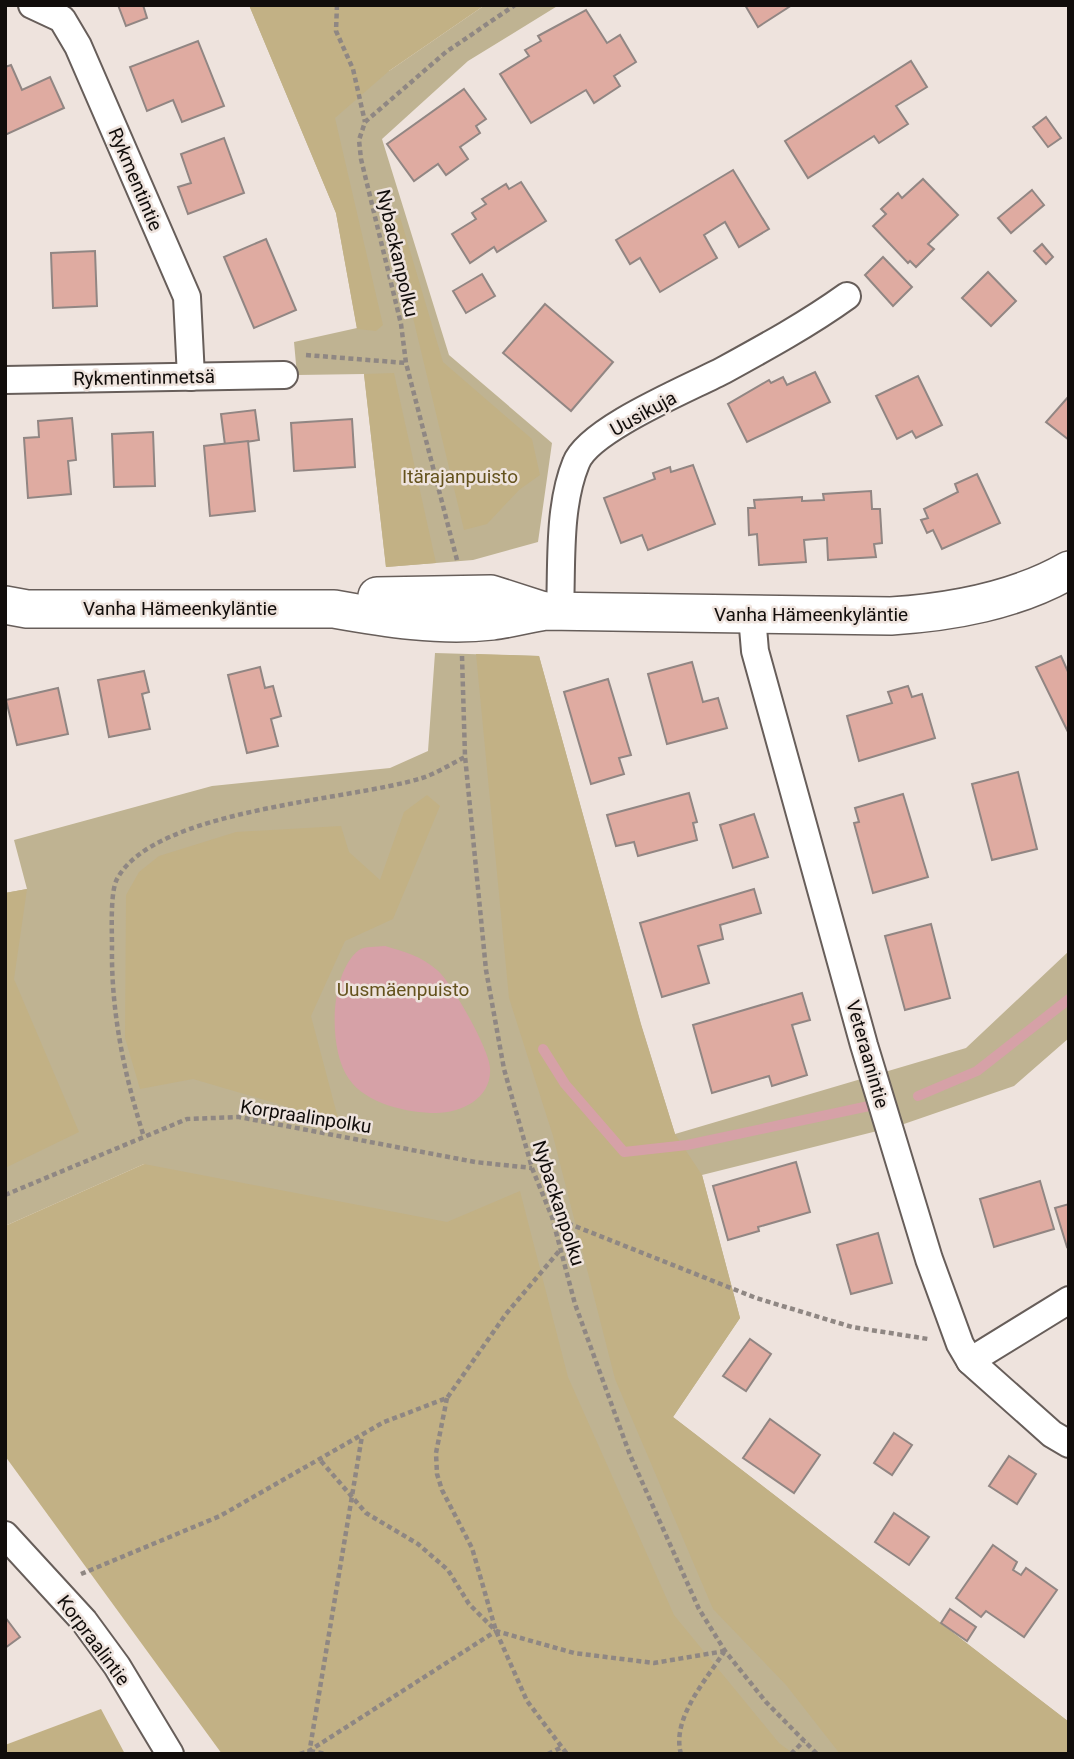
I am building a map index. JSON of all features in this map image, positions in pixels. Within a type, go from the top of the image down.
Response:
[{"type":"street","name":"Rykmentintie","points":[[32,5],[62,19],[78,46],[187,297],[191,377]]},
{"type":"street","name":"Uusikuja","points":[[553,611],[568,495],[577,460],[598,438],[639,413],[813,320],[847,296]]},
{"type":"street","name":"Rykmentinmetsä","points":[[5,380],[284,375]]},
{"type":"street","name":"Vanha Hämeenkyläntie","points":[[12,610],[334,609],[379,596],[461,593],[491,594],[553,611],[752,616],[942,613],[995,600],[1069,570]]},
{"type":"street","name":"Veteraanintie","points":[[752,616],[755,651],[864,1045],[929,1259],[965,1352],[1052,1434],[1069,1444]]},
{"type":"street","points":[[965,1352],[1069,1300]]},
{"type":"street","name":"Korpraalintie","points":[[5,1535],[84,1621],[117,1667],[170,1754]]},
{"type":"path","points":[[337,5],[336,31],[353,69],[365,122],[446,52],[515,5]]},
{"type":"path","name":"Nybackanpolku","points":[[365,122],[359,140],[361,159],[401,324],[406,363],[457,561]]},
{"type":"path","points":[[301,355],[406,363]]},
{"type":"path","name":"Nybackanpolku","points":[[462,653],[465,756],[486,970],[504,1069],[532,1168],[552,1217],[597,1371],[630,1455],[699,1609],[725,1651],[766,1702],[817,1754]]},
{"type":"path","points":[[143,1135],[126,1078],[117,1023],[112,958],[116,880],[139,853],[158,841],[226,818],[424,778],[465,756]]},
{"type":"path","name":"Korpraalinpolku","points":[[5,1195],[143,1135],[187,1119],[239,1117],[475,1162],[532,1168]]},
{"type":"path","points":[[552,1217],[755,1298],[852,1327],[965,1352]]},
{"type":"path","points":[[560,1249],[506,1314],[447,1398],[436,1453],[437,1474],[472,1548],[496,1631],[527,1701],[567,1754]]},
{"type":"path","points":[[71,1579],[220,1516],[321,1461],[384,1422],[447,1398]]},
{"type":"path","points":[[309,1752],[362,1436]]},
{"type":"path","points":[[321,1461],[366,1513],[418,1544],[448,1570],[469,1604],[496,1631],[574,1653],[654,1663],[725,1651]]},
{"type":"path","points":[[309,1752],[496,1631]]},
{"type":"path","points":[[681,1754],[677,1740],[690,1705],[725,1651]]},
{"type":"path","points":[[790,1754],[804,1741]]},
{"type":"path","points":[[548,1754],[562,1747]]},
{"type":"path","points":[[300,1754],[326,1754]]},
{"type":"green space","name":"Itärajanpuisto","points":[[249,5],[389,71],[485,5],[559,5],[468,61],[382,139],[449,355],[552,443],[538,542],[473,560],[386,567],[364,374],[297,375],[294,342],[357,328],[336,213]]},
{"type":"green space","points":[[249,5],[485,5],[389,71],[335,118],[383,325],[376,331],[357,329],[336,213]]},
{"type":"green space","points":[[400,217],[443,362],[532,439],[540,475],[519,490],[487,524],[464,530],[390,222]]},
{"type":"green space","points":[[394,373],[436,563],[386,567],[364,374]]},
{"type":"green space","name":"Uusmäenpuisto","points":[[435,653],[539,656],[641,1024],[675,1134],[966,1048],[1069,951],[1069,1038],[1014,1086],[901,1125],[702,1175],[740,1318],[673,1417],[1069,1722],[1069,1754],[699,1754],[144,1164],[5,1226],[5,893],[27,889],[14,840],[212,786],[390,768],[428,751]]},
{"type":"green space","points":[[476,654],[539,656],[641,1025],[675,1134],[702,1175],[740,1318],[673,1417],[1069,1722],[1069,1754],[840,1754],[786,1685],[713,1609],[615,1379],[553,1136],[509,998]]},
{"type":"green space","points":[[427,795],[440,806],[393,919],[345,941],[311,1016],[339,1122],[193,1079],[140,1089],[125,1038],[126,895],[139,872],[159,856],[236,832],[341,826],[349,852],[380,880],[404,812]]},
{"type":"green space","points":[[27,889],[14,979],[79,1132],[5,1168],[5,893]]},
{"type":"green space","points":[[144,1164],[447,1222],[520,1191],[568,1377],[674,1615],[779,1743],[794,1754],[222,1754],[5,1456],[5,1226]]},
{"type":"green space","points":[[101,1709],[125,1754],[5,1754],[5,1745]]},
{"type":"shaded area","points":[[385,946],[419,958],[437,970],[460,1001],[477,1032],[488,1059],[489,1079],[481,1095],[465,1107],[436,1113],[388,1105],[356,1088],[342,1066],[337,1050],[335,1012],[342,976],[349,961],[359,950]]},
{"type":"building","points":[[118,5],[143,5],[147,18],[126,26]]},
{"type":"building","points":[[745,5],[792,5],[758,27]]},
{"type":"building","points":[[586,10],[607,43],[620,35],[636,62],[614,76],[620,86],[594,103],[586,90],[531,123],[500,74],[529,56],[525,50],[541,41],[538,36]]},
{"type":"building","points":[[198,41],[224,106],[182,122],[173,100],[147,111],[130,67]]},
{"type":"building","points":[[911,61],[927,87],[896,106],[908,124],[879,143],[874,136],[808,178],[785,141]]},
{"type":"building","points":[[11,65],[22,90],[50,77],[64,108],[5,135],[5,67]]},
{"type":"building","points":[[464,89],[486,119],[476,126],[480,133],[460,147],[468,159],[446,175],[438,164],[414,181],[387,144]]},
{"type":"building","points":[[1046,117],[1061,138],[1048,147],[1033,127]]},
{"type":"building","points":[[224,138],[244,193],[188,214],[178,187],[191,183],[181,154]]},
{"type":"building","points":[[733,170],[769,229],[739,247],[725,222],[704,235],[717,258],[660,292],[640,258],[630,264],[616,240]]},
{"type":"building","points":[[923,179],[958,215],[928,244],[934,249],[916,267],[910,261],[908,263],[873,226],[886,214],[881,209],[898,193],[902,198]]},
{"type":"building","points":[[521,182],[546,221],[497,252],[494,247],[470,263],[452,234],[476,219],[472,213],[486,204],[482,199],[506,184],[509,189]]},
{"type":"building","points":[[1032,190],[1044,205],[1011,233],[998,218]]},
{"type":"building","points":[[266,239],[296,310],[254,328],[224,257]]},
{"type":"building","points":[[1042,244],[1053,257],[1046,264],[1034,251]]},
{"type":"building","points":[[95,251],[97,306],[53,308],[51,253]]},
{"type":"building","points":[[883,257],[912,287],[893,306],[865,275]]},
{"type":"building","points":[[988,272],[1016,301],[991,326],[962,298]]},
{"type":"building","points":[[482,274],[495,296],[466,313],[453,291]]},
{"type":"building","points":[[545,304],[613,362],[571,411],[503,353]]},
{"type":"building","points":[[815,372],[830,402],[747,442],[728,404],[769,380],[771,383],[783,377],[787,385]]},
{"type":"building","points":[[918,376],[942,425],[916,438],[912,431],[897,439],[876,396]]},
{"type":"building","points":[[1069,396],[1069,440],[1046,422]]},
{"type":"building","points":[[255,410],[259,440],[225,445],[221,414]]},
{"type":"building","points":[[72,418],[76,460],[68,461],[71,494],[28,498],[24,438],[39,437],[38,421]]},
{"type":"building","points":[[352,419],[355,467],[294,471],[291,423]]},
{"type":"building","points":[[153,432],[155,486],[114,487],[112,434]]},
{"type":"building","points":[[248,441],[255,511],[210,516],[204,446]]},
{"type":"building","points":[[693,465],[715,524],[648,550],[642,535],[621,543],[604,498],[655,479],[653,473],[670,467],[671,472]]},
{"type":"building","points":[[977,474],[1000,523],[942,549],[933,530],[927,533],[921,520],[928,518],[924,509],[958,492],[955,484]]},
{"type":"building","points":[[871,491],[872,509],[880,509],[882,543],[874,544],[876,557],[828,560],[827,538],[804,540],[806,562],[759,565],[757,534],[749,535],[748,508],[755,508],[754,500],[802,497],[802,501],[824,500],[823,494]]},
{"type":"building","points":[[1061,656],[1069,674],[1069,734],[1036,667]]},
{"type":"building","points":[[692,662],[703,702],[718,698],[727,728],[667,744],[648,674]]},
{"type":"building","points":[[260,667],[265,688],[273,686],[281,716],[271,719],[278,746],[247,753],[228,675]]},
{"type":"building","points":[[144,671],[149,692],[142,694],[150,729],[109,737],[98,680]]},
{"type":"building","points":[[608,679],[631,755],[619,758],[624,774],[591,784],[564,692]]},
{"type":"building","points":[[908,686],[912,697],[922,694],[935,738],[859,761],[847,716],[892,703],[888,692]]},
{"type":"building","points":[[58,688],[68,734],[17,745],[6,700]]},
{"type":"building","points":[[1018,772],[1037,849],[992,860],[972,784]]},
{"type":"building","points":[[689,793],[697,822],[693,823],[697,840],[638,856],[634,842],[616,846],[607,815]]},
{"type":"building","points":[[903,794],[928,877],[873,893],[854,823],[859,822],[855,808]]},
{"type":"building","points":[[754,814],[768,857],[733,868],[720,825]]},
{"type":"building","points":[[754,889],[761,913],[720,925],[723,939],[698,946],[709,983],[662,997],[640,923]]},
{"type":"building","points":[[931,924],[950,998],[905,1010],[885,936]]},
{"type":"building","points":[[802,993],[810,1020],[792,1025],[807,1075],[772,1086],[769,1076],[712,1093],[693,1025]]},
{"type":"building","points":[[796,1162],[810,1212],[758,1227],[759,1231],[728,1240],[713,1186]]},
{"type":"building","points":[[1040,1181],[1054,1229],[994,1247],[980,1199]]},
{"type":"building","points":[[1069,1204],[1069,1246],[1067,1247],[1055,1208]]},
{"type":"building","points":[[878,1233],[892,1283],[851,1294],[837,1245]]},
{"type":"building","points":[[750,1339],[771,1354],[746,1391],[723,1376]]},
{"type":"building","points":[[770,1419],[820,1455],[794,1493],[743,1458]]},
{"type":"building","points":[[894,1433],[912,1445],[892,1475],[874,1463]]},
{"type":"building","points":[[1009,1456],[1036,1474],[1017,1504],[989,1486]]},
{"type":"building","points":[[894,1513],[929,1537],[909,1565],[875,1542]]},
{"type":"building","points":[[993,1545],[1017,1562],[1013,1570],[1021,1575],[1026,1568],[1057,1590],[1024,1637],[986,1611],[981,1617],[956,1598]]},
{"type":"building","points":[[950,1609],[976,1627],[967,1641],[941,1623]]},
{"type":"building","points":[[5,1617],[20,1637],[5,1648]]},
{"type":"waterway","points":[[918,1096],[977,1071],[1069,999]]},
{"type":"waterway","points":[[543,1049],[565,1084],[624,1152],[687,1145],[869,1106]]}]
